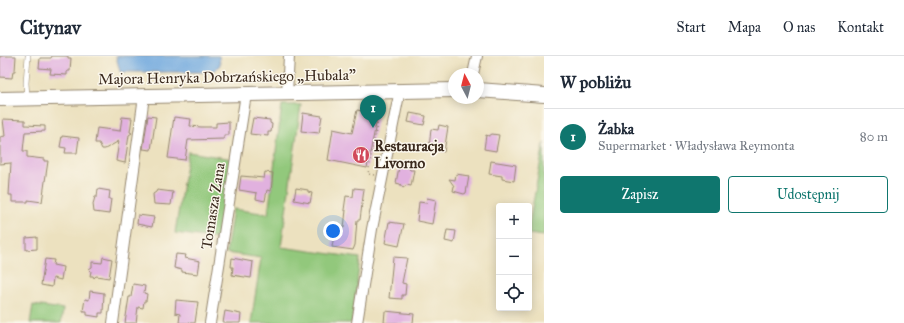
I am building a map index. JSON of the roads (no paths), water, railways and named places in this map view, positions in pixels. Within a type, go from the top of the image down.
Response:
[{"type":"street","points":[[287,93],[289,56]]},
{"type":"street","points":[[474,68],[477,56]]},
{"type":"street","points":[[357,323],[372,229],[400,90]]},
{"type":"street","name":"Majora Henryka Dobrzańskiego „Hubala”","points":[[0,99],[448,90]]},
{"type":"street","points":[[484,90],[544,95]]},
{"type":"street","name":"Tomasza Zana","points":[[210,323],[246,94]]},
{"type":"street","points":[[113,323],[144,96]]},
{"type":"lane","points":[[27,98],[26,83],[28,56]]},
{"type":"water","points":[[116,56],[219,56],[220,65],[212,72],[120,72]]},
{"type":"place","name":"Żabka","points":[[373,128]]},
{"type":"place","name":"Restauracja Livorno","points":[[361,155]]}]
